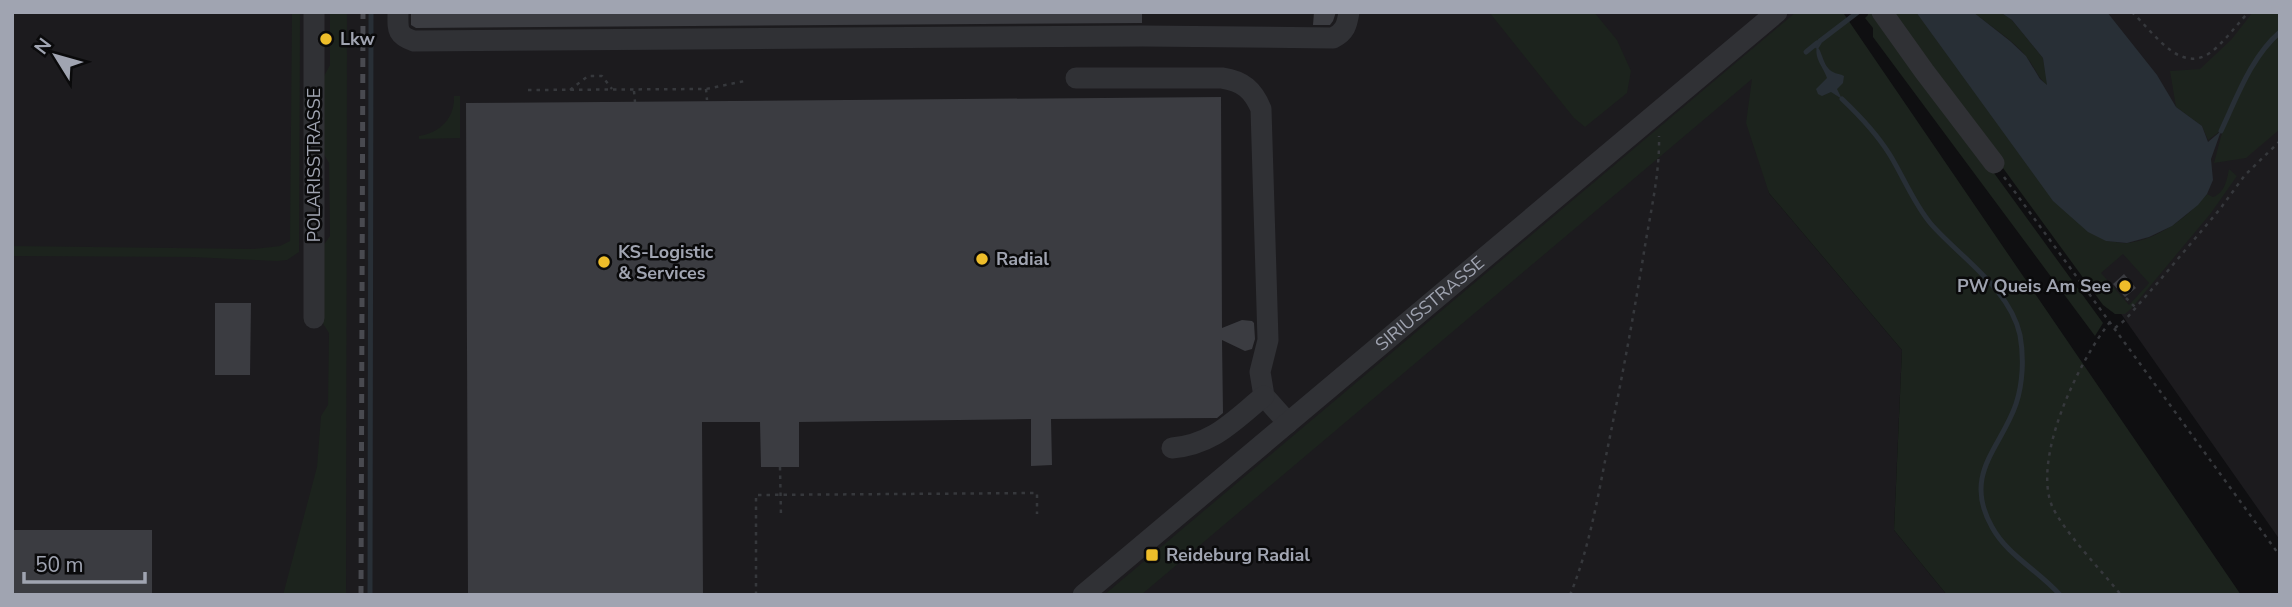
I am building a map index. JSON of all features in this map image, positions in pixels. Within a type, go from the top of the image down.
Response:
[{"type":"street","name":"POLARISSTRASSE","points":[[314,12],[314,318]]},
{"type":"street","points":[[398,12],[398,29],[404,38],[414,41],[1333,37],[1341,34],[1348,25],[1349,12]]},
{"type":"street","name":"SIRIUSSTRASSE","points":[[1083,595],[1777,12]]},
{"type":"street","points":[[1882,12],[1994,163]]},
{"type":"street","points":[[1076,78],[1222,78],[1236,80],[1248,87],[1256,97],[1261,109],[1268,340],[1260,372],[1264,396],[1287,423]]},
{"type":"street","points":[[1172,448],[1204,442],[1264,396]]},
{"type":"path","points":[[2132,12],[2176,54],[2188,60],[2200,59],[2215,49],[2246,15]]},
{"type":"path","points":[[570,90],[588,76],[601,76],[613,90]]},
{"type":"path","points":[[528,90],[706,89],[745,82]]},
{"type":"path","points":[[706,89],[707,100]]},
{"type":"path","points":[[634,90],[635,102]]},
{"type":"path","points":[[1570,595],[1601,482],[1637,300],[1659,150],[1658,125],[1654,116]]},
{"type":"path","points":[[2115,328],[2136,308],[2220,209],[2245,175],[2280,141]]},
{"type":"path","points":[[1994,163],[2280,556]]},
{"type":"path","points":[[2126,298],[2136,308]]},
{"type":"path","points":[[2110,322],[2073,384],[2053,439],[2047,465],[2047,482],[2053,509],[2122,595]]},
{"type":"path","points":[[780,467],[781,517]]},
{"type":"path","points":[[757,595],[756,495],[1037,493],[1037,514]]},
{"type":"shaded area","points":[[12,12],[1797,12],[1753,78],[1769,193],[1902,350],[1894,530],[1947,595],[12,595]]},
{"type":"shaded area","points":[[292,12],[300,12],[299,252],[287,260],[277,261],[192,257],[12,256],[12,246],[254,249],[280,246],[290,241]]},
{"type":"shaded area","points":[[330,12],[347,12],[346,595],[283,595],[317,467],[321,416],[328,405],[329,333],[322,322],[323,246],[330,236],[329,163],[323,153],[323,78],[330,65]]},
{"type":"shaded area","points":[[1489,12],[1594,12],[1617,40],[1631,71],[1627,93],[1585,127],[1574,118]]},
{"type":"shaded area","points":[[1796,12],[1846,12],[1844,14],[2241,595],[1947,595],[1894,530],[1902,350],[1769,193],[1746,123],[1752,79],[1141,595],[1104,595]]},
{"type":"shaded area","points":[[1867,12],[1877,12],[2103,323],[2095,336],[1873,37],[1873,28],[1865,18]]},
{"type":"shaded area","points":[[1889,12],[1916,12],[2106,241],[2128,243],[2162,232],[2182,219],[2207,194],[2213,197],[2217,195],[2225,185],[2229,169],[2237,176],[2211,213],[2131,309],[2125,314],[2115,314],[2103,305]],"holes":[[[2123,254],[2149,283],[2129,305],[2101,273]]]},
{"type":"shaded area","points":[[1909,12],[2280,12],[2280,540]]},
{"type":"shaded area","points":[[1916,12],[1973,12],[2026,56],[2040,79],[2047,85],[2043,58],[2012,20],[2000,12],[2107,12],[2157,75],[2176,107],[2202,126],[2208,142],[2221,131],[2211,159],[2213,180],[2207,194],[2172,226],[2149,237],[2127,243],[2106,241],[2088,232],[2053,201]]},
{"type":"shaded area","points":[[1973,12],[2000,12],[2012,20],[2043,58],[2048,86],[2019,49]]},
{"type":"shaded area","points":[[2253,12],[2280,12],[2280,129],[2246,158],[2214,163],[2223,129],[2208,140],[2202,126],[2176,107],[2170,71],[2200,69],[2231,40]]},
{"type":"shaded area","points":[[1817,46],[1830,70],[1844,76],[1843,83],[1837,89],[1842,99],[1831,92],[1822,96],[1818,94],[1816,89],[1827,78],[1818,59]]},
{"type":"shaded area","points":[[454,96],[460,96],[460,138],[419,139],[419,136],[433,132],[445,123],[452,111]]},
{"type":"building","points":[[411,12],[1142,12],[1142,23],[416,28],[411,25]]},
{"type":"building","points":[[1314,12],[1336,12],[1330,25],[1313,25]]},
{"type":"building","points":[[1221,97],[1222,328],[1242,320],[1252,321],[1255,339],[1252,349],[1245,351],[1222,340],[1223,413],[1217,418],[1051,419],[1052,465],[1031,466],[1031,419],[799,422],[799,467],[761,467],[760,422],[702,422],[703,595],[468,595],[466,103]]},
{"type":"building","name":"PW Queis Am See","points":[[2124,274],[2136,288],[2125,297],[2113,284]]},
{"type":"building","points":[[215,303],[251,303],[250,375],[215,375]]},
{"type":"building","points":[[12,530],[152,530],[152,595],[12,595]]},
{"type":"waterway","points":[[370,595],[371,12]]},
{"type":"waterway","points":[[1817,46],[1858,12]]},
{"type":"waterway","points":[[2221,131],[2253,65],[2280,32]]},
{"type":"waterway","points":[[1806,52],[1817,43]]},
{"type":"waterway","points":[[1842,99],[1885,147],[1931,224],[1983,275],[2015,318],[2022,352],[2020,387],[2009,420],[1987,462],[1982,476],[1981,492],[1984,508],[1998,537],[2060,595]]},
{"type":"railway","points":[[361,595],[363,12]]},
{"type":"place","name":"Lkw","points":[[326,39]]},
{"type":"place","name":"Radial","points":[[982,259]]},
{"type":"place","name":"KS-Logistic & Services","points":[[604,262]]},
{"type":"place","name":"PW Queis Am See","points":[[2125,286]]},
{"type":"place","name":"Reideburg Radial","points":[[1152,555]]}]
